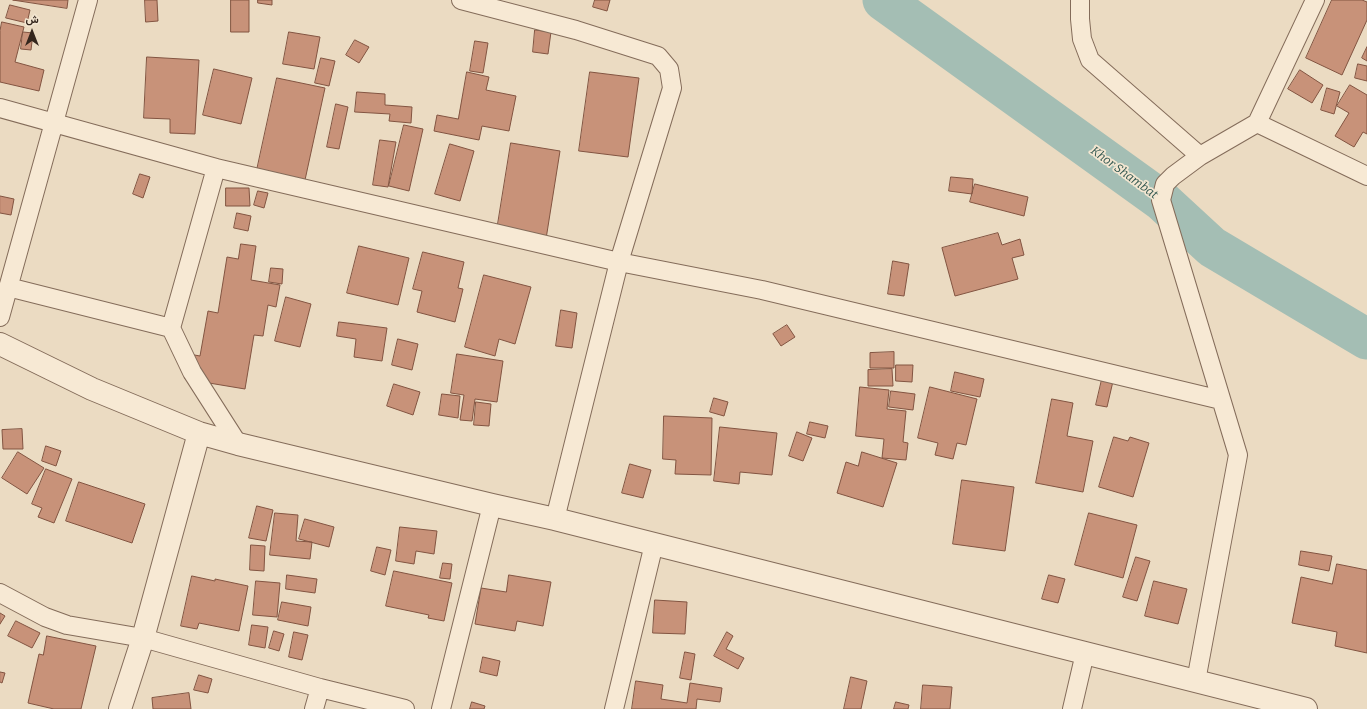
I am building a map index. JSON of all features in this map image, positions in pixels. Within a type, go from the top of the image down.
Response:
[{"type":"street","points":[[0,317],[88,0]]},
{"type":"street","points":[[461,0],[576,30],[658,56],[669,69],[672,88],[619,262],[555,519]]},
{"type":"street","points":[[1080,0],[1082,39],[1090,60],[1200,156]]},
{"type":"street","points":[[1196,681],[1238,455],[1161,200],[1165,184],[1173,176],[1200,156],[1257,123],[1315,0]]},
{"type":"street","points":[[0,108],[216,168],[619,262],[762,290],[1221,400]]},
{"type":"street","points":[[1257,123],[1367,176]]},
{"type":"street","points":[[216,168],[171,328],[192,372],[238,444]]},
{"type":"street","points":[[8,286],[171,328]]},
{"type":"street","points":[[0,344],[92,388],[199,433],[238,444],[555,519],[1306,709]]},
{"type":"street","points":[[120,709],[142,638],[199,433]]},
{"type":"street","points":[[441,709],[492,505]]},
{"type":"street","points":[[614,709],[654,544]]},
{"type":"street","points":[[0,593],[45,617],[67,625],[142,638],[320,688],[405,709]]},
{"type":"street","points":[[1072,709],[1085,652]]},
{"type":"street","points":[[314,709],[320,688]]},
{"type":"building","points":[[13,0],[68,0],[67,8]]},
{"type":"building","points":[[145,0],[157,0],[158,21],[146,22]]},
{"type":"building","points":[[231,0],[249,0],[249,32],[231,32]]},
{"type":"building","points":[[258,0],[272,0],[272,5],[258,3]]},
{"type":"building","points":[[595,0],[610,0],[607,11],[593,7]]},
{"type":"building","points":[[1332,0],[1362,0],[1367,2],[1367,20],[1342,75],[1306,58]]},
{"type":"building","points":[[10,5],[30,10],[27,23],[6,18]]},
{"type":"building","points":[[2,22],[24,27],[15,62],[44,70],[39,91],[0,82],[0,31]]},
{"type":"building","points":[[535,30],[551,32],[548,54],[533,52]]},
{"type":"building","points":[[23,32],[33,33],[31,50],[21,49]]},
{"type":"building","points":[[289,32],[320,37],[314,69],[283,64]]},
{"type":"building","points":[[355,40],[369,47],[359,63],[346,55]]},
{"type":"building","points":[[475,41],[488,43],[483,73],[470,71]]},
{"type":"building","points":[[1367,47],[1367,61],[1362,58]]},
{"type":"building","points":[[147,57],[199,60],[195,134],[170,133],[170,119],[144,118]]},
{"type":"building","points":[[321,58],[335,61],[329,86],[315,83]]},
{"type":"building","points":[[1358,64],[1367,66],[1367,81],[1355,78]]},
{"type":"building","points":[[214,69],[252,78],[241,124],[203,115]]},
{"type":"building","points":[[1300,70],[1323,85],[1312,103],[1288,89]]},
{"type":"building","points":[[467,72],[489,77],[486,90],[516,96],[509,131],[482,126],[479,140],[434,131],[437,115],[458,119]]},
{"type":"building","points":[[590,72],[639,78],[628,157],[579,151]]},
{"type":"building","points":[[277,78],[325,88],[305,180],[257,170]]},
{"type":"building","points":[[1350,85],[1367,95],[1367,134],[1363,132],[1354,147],[1335,136],[1349,113],[1337,106]]},
{"type":"building","points":[[1327,88],[1340,92],[1334,114],[1321,110]]},
{"type":"building","points":[[357,92],[385,94],[385,105],[412,107],[411,123],[389,121],[390,114],[355,112]]},
{"type":"building","points":[[336,104],[348,107],[339,149],[327,147]]},
{"type":"building","points":[[404,125],[423,129],[409,191],[389,186]]},
{"type":"building","points":[[380,140],[396,142],[388,187],[373,185]]},
{"type":"building","points":[[511,143],[560,151],[546,239],[497,230]]},
{"type":"building","points":[[450,144],[474,151],[460,201],[435,194]]},
{"type":"building","points":[[140,174],[150,177],[143,198],[133,194]]},
{"type":"building","points":[[951,177],[973,179],[972,194],[949,191]]},
{"type":"building","points":[[975,184],[1028,197],[1024,216],[970,202]]},
{"type":"building","points":[[226,188],[249,188],[250,206],[226,206]]},
{"type":"building","points":[[258,191],[268,193],[264,208],[254,205]]},
{"type":"building","points":[[0,196],[14,199],[11,215],[0,213]]},
{"type":"building","points":[[237,213],[251,216],[248,231],[234,228]]},
{"type":"building","points":[[998,233],[1002,245],[1020,239],[1024,255],[1012,258],[1018,279],[955,296],[942,248]]},
{"type":"building","points":[[241,244],[256,246],[251,280],[280,285],[276,307],[268,305],[263,336],[254,335],[245,389],[185,379],[189,354],[200,356],[208,311],[218,313],[227,257],[238,259]]},
{"type":"building","points":[[359,246],[409,258],[398,305],[347,293]]},
{"type":"building","points":[[423,252],[464,262],[458,288],[463,289],[455,322],[417,312],[422,291],[413,289]]},
{"type":"building","points":[[893,261],[909,264],[904,296],[888,294]]},
{"type":"building","points":[[271,268],[283,269],[282,284],[269,282]]},
{"type":"building","points":[[484,275],[531,287],[515,344],[499,339],[495,356],[465,347]]},
{"type":"building","points":[[286,297],[311,304],[300,347],[275,341]]},
{"type":"building","points":[[561,310],[577,313],[572,348],[556,346]]},
{"type":"building","points":[[339,322],[387,328],[382,361],[354,357],[356,339],[337,336]]},
{"type":"building","points":[[787,325],[795,337],[781,346],[773,334]]},
{"type":"building","points":[[398,339],[418,344],[412,370],[392,365]]},
{"type":"building","points":[[894,352],[894,368],[870,368],[870,353]]},
{"type":"building","points":[[457,354],[503,361],[497,402],[475,399],[472,421],[460,420],[464,395],[451,393]]},
{"type":"building","points":[[896,365],[913,365],[912,382],[896,381]]},
{"type":"building","points":[[892,369],[893,386],[868,386],[868,370]]},
{"type":"building","points":[[955,372],[984,379],[980,397],[951,391]]},
{"type":"building","points":[[1103,375],[1114,377],[1107,407],[1096,405]]},
{"type":"building","points":[[394,384],[420,392],[413,415],[387,406]]},
{"type":"building","points":[[860,387],[889,390],[887,409],[906,411],[903,442],[908,443],[906,460],[882,458],[884,439],[856,436]]},
{"type":"building","points":[[930,387],[977,399],[966,445],[957,443],[953,459],[935,455],[938,443],[918,438]]},
{"type":"building","points":[[891,391],[915,394],[913,410],[889,407]]},
{"type":"building","points":[[442,394],[460,396],[458,418],[439,415]]},
{"type":"building","points":[[714,398],[728,402],[724,416],[710,412]]},
{"type":"building","points":[[1052,399],[1073,403],[1067,436],[1093,441],[1083,492],[1036,483]]},
{"type":"building","points":[[476,402],[491,404],[489,426],[474,425]]},
{"type":"building","points":[[664,416],[712,418],[711,475],[675,474],[676,460],[663,459]]},
{"type":"building","points":[[810,422],[828,426],[825,438],[807,434]]},
{"type":"building","points":[[720,427],[777,433],[772,475],[740,472],[739,484],[714,481]]},
{"type":"building","points":[[22,429],[23,449],[3,449],[2,430]]},
{"type":"building","points":[[797,432],[812,438],[803,461],[789,456]]},
{"type":"building","points":[[1114,437],[1128,441],[1130,437],[1149,443],[1133,497],[1099,487]]},
{"type":"building","points":[[46,446],[61,451],[56,466],[42,461]]},
{"type":"building","points":[[18,452],[44,468],[27,494],[2,478]]},
{"type":"building","points":[[862,452],[897,463],[883,507],[837,493],[846,462],[858,466]]},
{"type":"building","points":[[630,464],[651,470],[643,498],[622,493]]},
{"type":"building","points":[[46,469],[72,479],[54,523],[38,517],[42,508],[32,504]]},
{"type":"building","points":[[962,480],[1014,487],[1005,551],[953,544]]},
{"type":"building","points":[[79,482],[145,504],[132,543],[66,521]]},
{"type":"building","points":[[257,506],[273,510],[266,541],[249,538]]},
{"type":"building","points":[[275,513],[298,515],[296,541],[312,542],[310,559],[270,555]]},
{"type":"building","points":[[1089,513],[1137,525],[1123,578],[1075,565]]},
{"type":"building","points":[[305,519],[334,527],[329,547],[299,539]]},
{"type":"building","points":[[400,527],[437,531],[434,554],[416,551],[414,564],[396,561]]},
{"type":"building","points":[[251,545],[265,546],[264,571],[250,570]]},
{"type":"building","points":[[377,547],[391,550],[385,575],[371,571]]},
{"type":"building","points":[[1301,551],[1332,556],[1329,571],[1299,565]]},
{"type":"building","points":[[1136,557],[1150,561],[1137,601],[1123,597]]},
{"type":"building","points":[[443,563],[452,564],[450,579],[440,578]]},
{"type":"building","points":[[1337,564],[1367,570],[1367,653],[1335,646],[1337,632],[1292,623],[1301,577],[1332,584]]},
{"type":"building","points":[[394,571],[452,583],[444,621],[428,618],[429,615],[386,606]]},
{"type":"building","points":[[287,575],[317,579],[315,593],[286,589]]},
{"type":"building","points":[[509,575],[551,582],[543,626],[517,621],[515,631],[475,624],[481,588],[506,592]]},
{"type":"building","points":[[1049,575],[1065,579],[1058,603],[1042,599]]},
{"type":"building","points":[[192,576],[248,586],[239,631],[199,623],[197,629],[181,626]]},
{"type":"building","points":[[256,581],[280,583],[277,617],[253,615]]},
{"type":"building","points":[[1154,581],[1187,589],[1178,624],[1145,616]]},
{"type":"building","points":[[655,600],[687,602],[685,634],[653,633]]},
{"type":"building","points":[[282,602],[311,607],[308,626],[278,620]]},
{"type":"building","points":[[0,613],[5,616],[0,624]]},
{"type":"building","points":[[16,621],[40,633],[32,648],[8,636]]},
{"type":"building","points":[[252,625],[268,627],[265,648],[249,645]]},
{"type":"building","points":[[274,631],[284,634],[279,651],[269,648]]},
{"type":"building","points":[[294,632],[308,635],[302,660],[289,657]]},
{"type":"building","points":[[727,632],[733,636],[726,649],[744,658],[738,669],[714,656]]},
{"type":"building","points":[[47,636],[96,646],[81,709],[54,709],[28,703],[39,654],[43,655]]},
{"type":"building","points":[[685,652],[695,654],[691,680],[680,678]]},
{"type":"building","points":[[483,657],[500,661],[497,676],[480,672]]},
{"type":"building","points":[[0,672],[5,673],[2,683],[0,682]]},
{"type":"building","points":[[199,675],[212,679],[208,693],[194,690]]},
{"type":"building","points":[[851,677],[867,681],[861,709],[844,709]]},
{"type":"building","points":[[636,681],[663,685],[661,699],[687,703],[690,683],[722,688],[720,702],[697,699],[696,709],[632,709]]},
{"type":"building","points":[[923,685],[952,687],[950,709],[921,709]]},
{"type":"building","points":[[189,693],[191,709],[153,709],[152,698]]},
{"type":"building","points":[[472,702],[485,706],[484,709],[470,709]]},
{"type":"building","points":[[896,702],[909,705],[908,709],[894,709]]},
{"type":"waterway","name":"Khor Shambat","points":[[883,0],[1161,200],[1212,247],[1367,339]]}]
